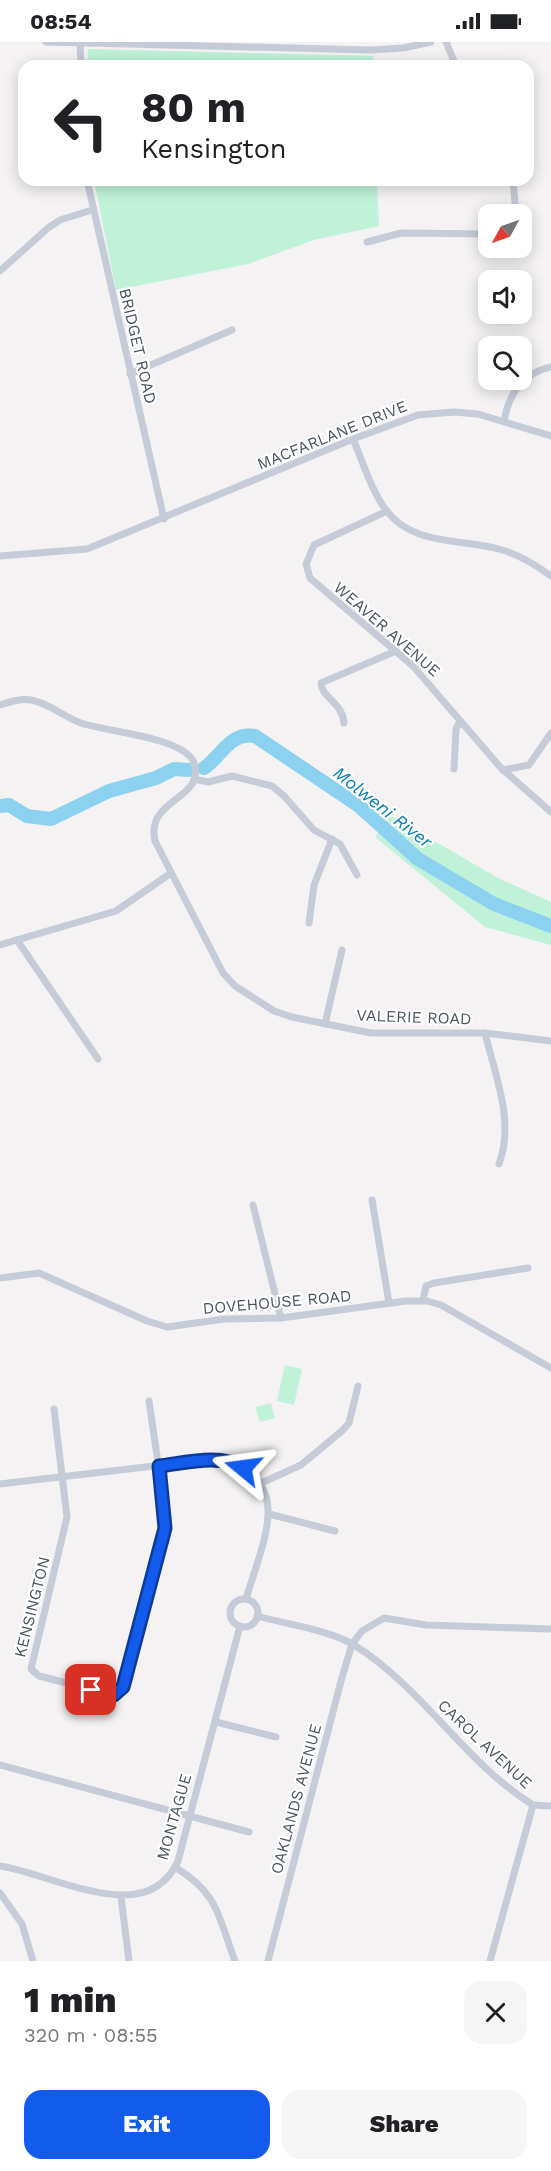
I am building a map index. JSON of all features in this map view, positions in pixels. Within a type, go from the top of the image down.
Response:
[{"type":"street","points":[[46,42],[289,45],[381,50],[431,42]]},
{"type":"street","points":[[80,42],[81,60]]},
{"type":"street","points":[[446,42],[454,60]]},
{"type":"street","name":"BRIDGET ROAD","points":[[88,186],[164,519]]},
{"type":"street","points":[[514,186],[515,204]]},
{"type":"street","points":[[0,271],[60,220],[92,210]]},
{"type":"street","points":[[368,242],[386,235],[401,233],[478,234]]},
{"type":"street","points":[[130,374],[232,330]]},
{"type":"street","points":[[504,421],[510,398],[520,383],[532,373],[551,367]]},
{"type":"street","name":"MACFARLANE DRIVE","points":[[0,556],[87,549],[353,439],[418,415],[437,412],[478,414],[551,436]]},
{"type":"street","points":[[353,439],[387,511],[401,524],[423,536],[502,550],[519,556],[551,576]]},
{"type":"street","name":"WEAVER AVENUE","points":[[387,511],[320,540],[309,550],[306,564],[310,578],[428,681],[503,770],[551,812]]},
{"type":"street","points":[[344,723],[341,708],[321,689],[321,682],[396,651]]},
{"type":"street","points":[[0,705],[22,699],[35,700],[80,723],[177,747],[192,759],[194,779],[208,782],[232,776],[272,786],[314,830],[342,847],[357,875]]},
{"type":"street","points":[[454,769],[456,729],[460,721]]},
{"type":"street","points":[[503,770],[529,765],[546,744],[551,733]]},
{"type":"street","name":"VALERIE ROAD","points":[[194,779],[188,790],[164,808],[154,825],[155,841],[227,979],[274,1011],[372,1033],[485,1033],[551,1041]]},
{"type":"street","points":[[309,923],[314,885],[332,839]]},
{"type":"street","points":[[0,945],[116,911],[171,873]]},
{"type":"street","points":[[17,940],[98,1059]]},
{"type":"street","points":[[325,1024],[342,950]]},
{"type":"street","points":[[485,1033],[506,1125],[506,1143],[500,1164]]},
{"type":"street","points":[[372,1200],[389,1303]]},
{"type":"street","points":[[253,1205],[281,1318]]},
{"type":"street","points":[[423,1300],[426,1286],[434,1282],[528,1268]]},
{"type":"street","name":"DOVEHOUSE ROAD","points":[[0,1278],[42,1274],[167,1327],[230,1319],[281,1318],[423,1300],[441,1305],[551,1368]]},
{"type":"street","points":[[259,1484],[301,1465],[343,1430],[353,1413],[358,1386]]},
{"type":"street","points":[[149,1401],[159,1466]]},
{"type":"street","points":[[54,1409],[63,1474]]},
{"type":"street","points":[[0,1484],[63,1474],[223,1461],[243,1468],[259,1484],[269,1514],[246,1599]]},
{"type":"street","name":"KENSINGTON","points":[[63,1474],[67,1517],[65,1533],[31,1669],[39,1676],[114,1695],[123,1687],[165,1528],[159,1466]]},
{"type":"street","points":[[269,1514],[335,1531]]},
{"type":"street","points":[[246,1599],[256,1607],[257,1616],[252,1623],[240,1626],[231,1617],[231,1608],[236,1601],[246,1599]]},
{"type":"street","name":"CAROL AVENUE","points":[[257,1616],[352,1644],[374,1659],[491,1771],[533,1805],[490,1961]]},
{"type":"street","points":[[352,1644],[362,1631],[384,1618],[426,1625],[551,1629]]},
{"type":"street","name":"MONTAGUE","points":[[0,1866],[121,1897],[149,1893],[163,1883],[176,1866],[240,1626]]},
{"type":"street","name":"OAKLANDS AVENUE","points":[[267,1961],[352,1644]]},
{"type":"street","points":[[216,1722],[276,1737]]},
{"type":"street","points":[[0,1765],[249,1832]]},
{"type":"street","points":[[533,1805],[551,1806]]},
{"type":"street","points":[[176,1866],[194,1878],[210,1895],[235,1961]]},
{"type":"street","points":[[0,1893],[22,1924],[33,1961]]},
{"type":"street","points":[[121,1897],[129,1961]]},
{"type":"green space","points":[[88,49],[373,56],[373,60],[88,60]]},
{"type":"green space","points":[[95,186],[377,186],[379,226],[314,240],[248,264],[116,290]]},
{"type":"green space","points":[[391,816],[500,879],[551,902],[551,945],[485,927],[375,837]]},
{"type":"green space","points":[[285,1365],[302,1369],[294,1405],[277,1401]]},
{"type":"green space","points":[[271,1403],[275,1418],[260,1422],[255,1407]]},
{"type":"waterway","name":"Molweni River","points":[[204,768],[232,741],[239,737],[255,736],[359,806],[418,859],[494,904],[551,926]]},
{"type":"waterway","name":"Molweni River","points":[[0,806],[9,805],[27,816],[51,819],[109,791],[156,778],[174,769],[189,770]]},
{"type":"route","points":[[91,1690],[114,1695],[122,1691],[165,1528],[159,1466],[212,1460],[230,1462],[243,1468]]}]
